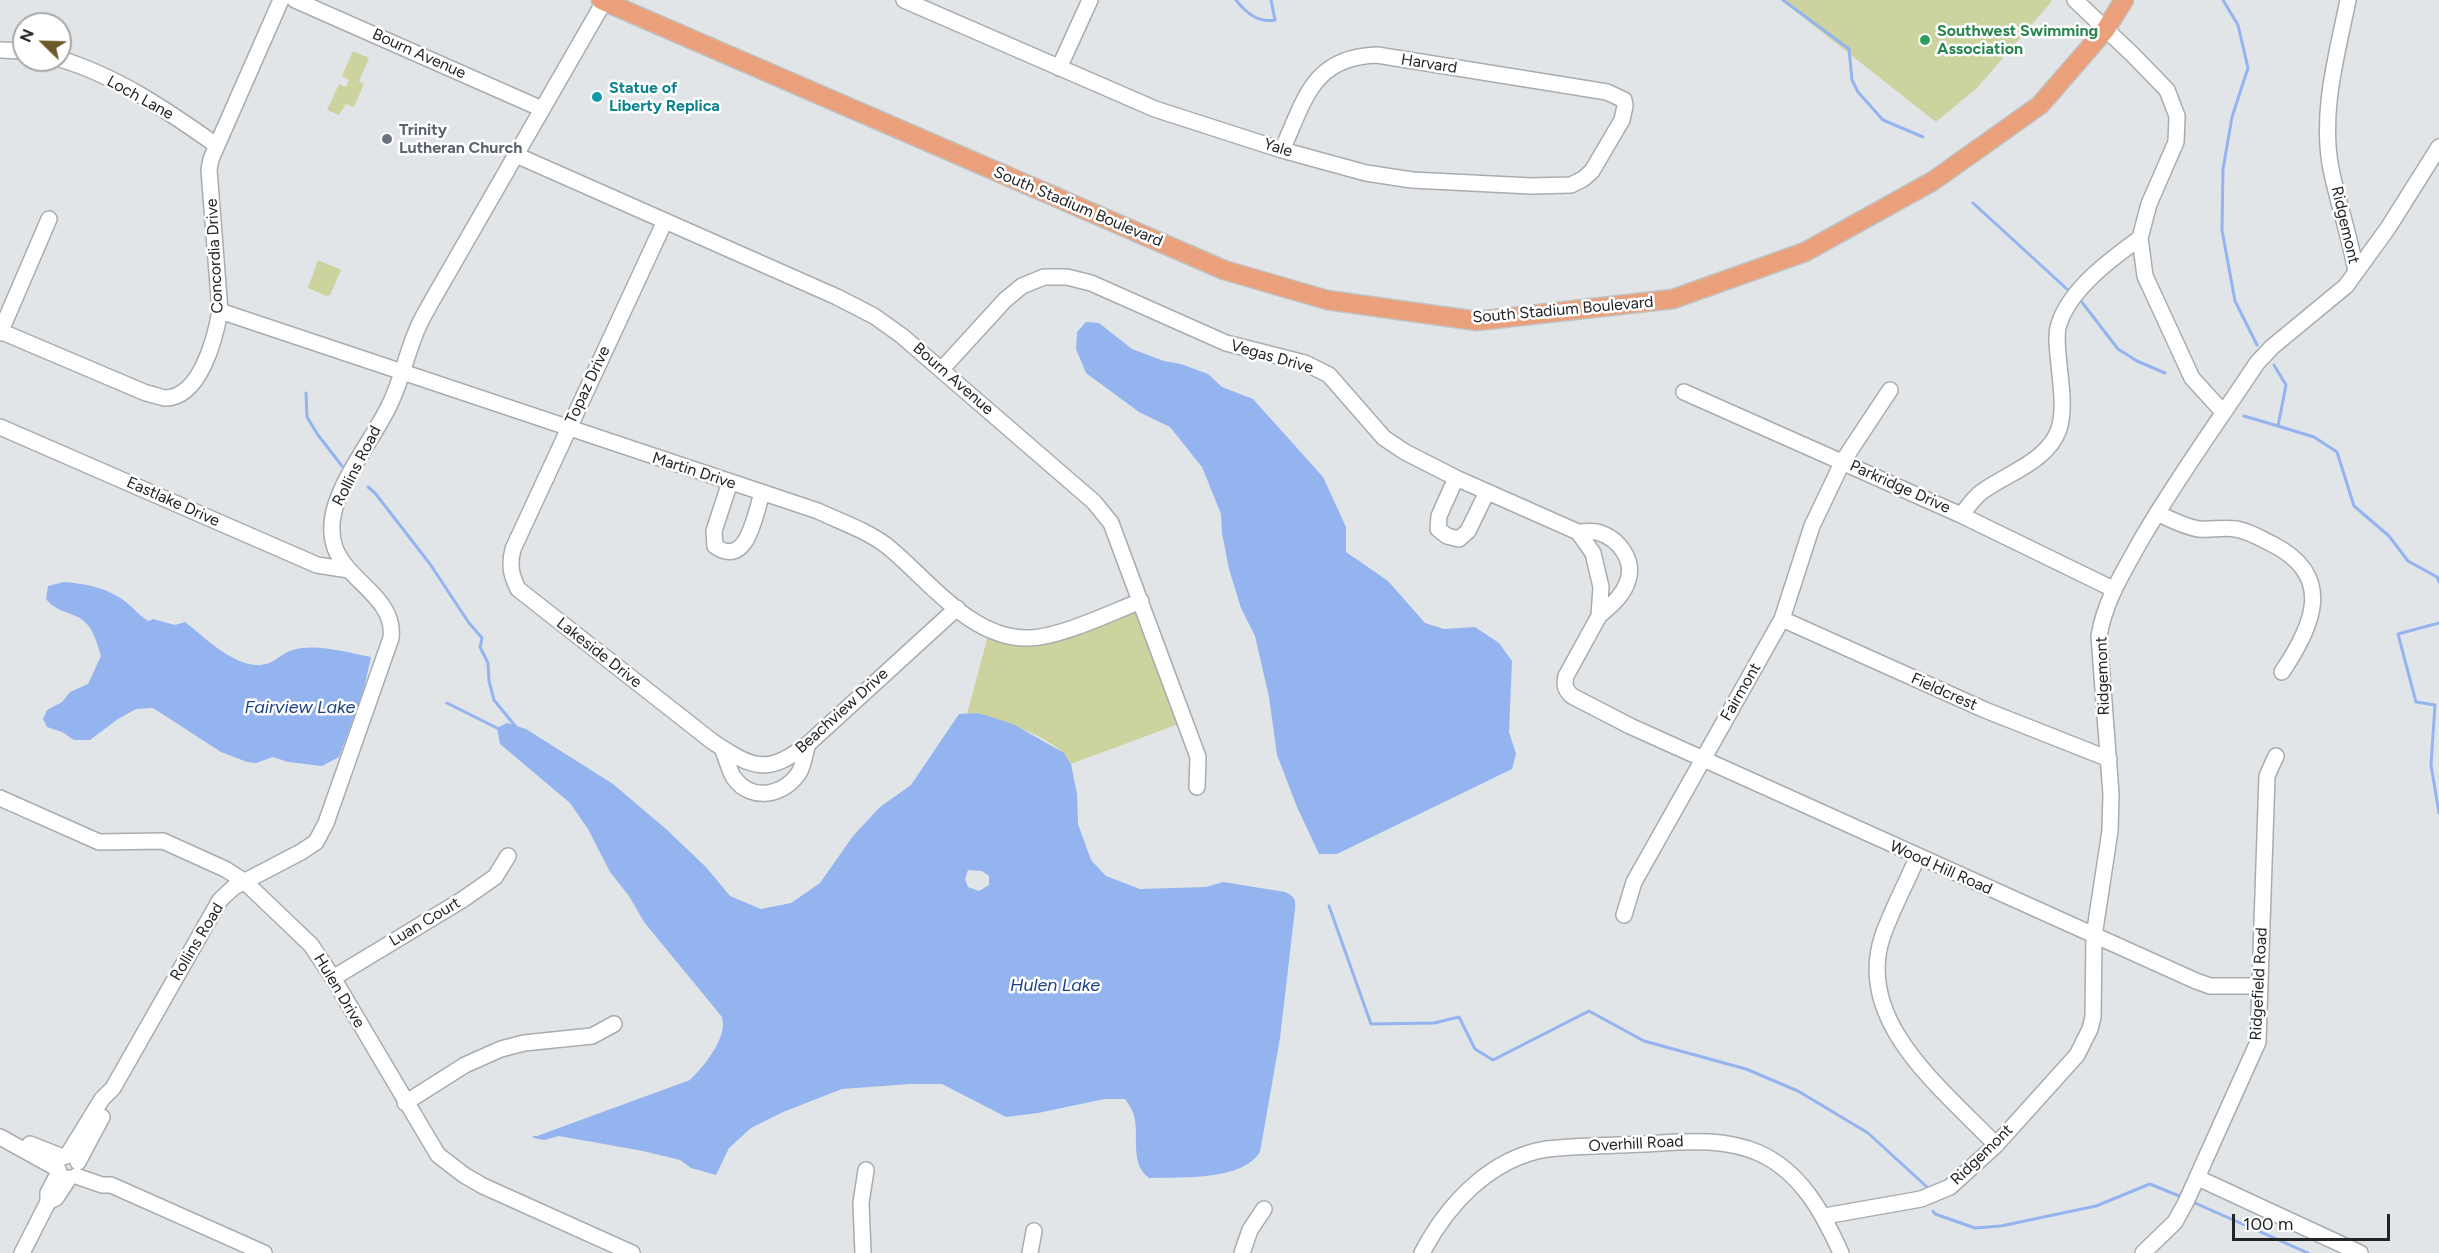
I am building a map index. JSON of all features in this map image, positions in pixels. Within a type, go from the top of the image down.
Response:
[{"type":"main road","name":"South Stadium Boulevard","points":[[604,0],[1224,270],[1327,300],[1477,321],[1673,299],[1805,252],[1933,181],[2040,105],[2106,29],[2124,0]]},
{"type":"street","name":"Concordia Drive","points":[[0,332],[146,393],[165,398],[179,395],[194,384],[217,331],[220,311],[209,170],[216,145],[281,0]]},
{"type":"street","name":"Bourn Avenue","points":[[295,0],[542,109]]},
{"type":"street","name":"Rollins Road","points":[[22,1253],[48,1202],[48,1193],[69,1167],[102,1099],[113,1088],[220,900],[234,887],[316,842],[326,823],[391,638],[390,617],[384,607],[349,570],[335,548],[331,530],[333,513],[339,496],[390,404],[416,332],[433,299],[604,0]]},
{"type":"street","name":"Yale","points":[[904,0],[1155,109],[1282,150],[1366,172],[1412,180],[1531,186],[1571,184],[1583,179],[1592,171],[1622,120],[1624,100]]},
{"type":"street","points":[[1059,68],[1090,0]]},
{"type":"street","points":[[2075,0],[2167,90],[2177,116],[2176,142],[2149,204],[2139,238],[2145,276],[2192,378],[2223,412]]},
{"type":"street","name":"Ridgemont","points":[[1825,1216],[1922,1199],[1950,1187],[1996,1144],[2077,1055],[2085,1042],[2092,1017],[2094,936],[2110,831],[2111,794],[2099,636],[2101,623],[2113,589],[2157,513],[2258,363],[2272,346],[2346,286],[2356,272],[2346,221],[2331,167],[2328,126],[2329,94],[2348,0]]},
{"type":"street","name":"Harvard","points":[[1282,150],[1308,93],[1318,78],[1329,67],[1344,59],[1359,56],[1377,55],[1595,90],[1617,95],[1624,100]]},
{"type":"street","name":"Loch Lane","points":[[72,64],[159,105],[216,145]]},
{"type":"street","points":[[2356,272],[2388,228],[2439,147]]},
{"type":"street","name":"Bourn Avenue","points":[[516,155],[837,297],[874,316],[942,369],[1094,502],[1111,523],[1198,757],[1197,787]]},
{"type":"street","points":[[0,332],[48,219]]},
{"type":"street","name":"Topaz Drive","points":[[513,549],[666,221]]},
{"type":"street","points":[[1961,515],[1980,493],[2007,474],[2034,460],[2050,445],[2059,428],[2062,401],[2058,325],[2072,298],[2109,260],[2139,238]]},
{"type":"street","name":"Vegas Drive","points":[[942,369],[1005,300],[1022,286],[1044,277],[1067,277],[1092,283],[1226,343],[1305,363],[1329,375],[1384,438],[1405,452],[1486,492],[1578,532],[1595,532],[1609,537],[1621,547],[1628,559],[1630,570],[1627,584],[1617,599],[1599,616]]},
{"type":"street","name":"Martin Drive","points":[[220,311],[818,512],[862,531],[886,545],[957,608],[988,630],[1010,637],[1030,638],[1052,634],[1141,601]]},
{"type":"street","name":"Fairmont","points":[[1624,915],[1634,882],[1782,619],[1812,526],[1843,462],[1890,390]]},
{"type":"street","name":"Parkridge Drive","points":[[1684,392],[1961,515],[2113,589]]},
{"type":"street","name":"Eastlake Drive","points":[[0,427],[317,565],[349,570]]},
{"type":"street","points":[[1456,478],[1439,516],[1438,528],[1447,536],[1459,539],[1468,531],[1486,492]]},
{"type":"street","points":[[730,482],[714,531],[716,546],[724,552],[741,549],[746,542],[762,493]]},
{"type":"street","points":[[2157,513],[2197,529],[2236,529],[2252,534],[2298,561],[2313,588],[2313,600],[2305,630],[2282,672]]},
{"type":"street","points":[[1578,532],[1593,553],[1601,587],[1599,616]]},
{"type":"street","name":"Lakeside Drive","points":[[513,549],[510,562],[511,576],[518,589],[718,745]]},
{"type":"street","name":"Beachview Drive","points":[[718,745],[753,764],[770,766],[790,758],[957,608]]},
{"type":"street","name":"Wood Hill Road","points":[[1599,616],[1566,676],[1564,684],[1566,691],[1572,696],[1630,726],[1917,858],[2210,986],[2259,986]]},
{"type":"street","name":"Fieldcrest","points":[[1782,619],[1984,710],[2109,759]]},
{"type":"street","points":[[718,745],[734,778],[746,789],[760,794],[775,792],[790,782],[800,770],[808,744]]},
{"type":"street","name":"Ridgefield Road","points":[[2143,1253],[2175,1222],[2198,1178],[2258,1042],[2267,777],[2276,756]]},
{"type":"street","name":"Hulen Drive","points":[[0,798],[99,842],[163,841],[225,869],[244,881],[311,945],[438,1155],[483,1186],[632,1253]]},
{"type":"street","name":"Luan Court","points":[[333,978],[462,900],[495,877],[508,856]]},
{"type":"street","points":[[1917,858],[1882,938],[1877,965],[1877,988],[1894,1033],[1919,1065],[1996,1144]]},
{"type":"street","points":[[405,1103],[465,1065],[501,1049],[524,1043],[592,1036],[614,1024]]},
{"type":"street","points":[[6,1140],[22,1141],[102,1185],[111,1185],[264,1253]]},
{"type":"street","name":"Overhill Road","points":[[1427,1252],[1447,1211],[1477,1182],[1505,1164],[1547,1149],[1705,1140],[1735,1145],[1760,1154],[1783,1168],[1803,1186],[1825,1216],[1841,1253]]},
{"type":"street","points":[[863,1253],[861,1203],[866,1170]]},
{"type":"street","points":[[2198,1178],[2360,1253]]},
{"type":"street","points":[[1242,1253],[1251,1230],[1264,1209]]},
{"type":"street","points":[[1030,1253],[1034,1231]]},
{"type":"green space","name":"Southwest Swimming Association","points":[[1781,0],[2052,1],[1977,88],[1936,122]]},
{"type":"green space","points":[[353,51],[369,58],[359,81],[364,84],[354,107],[346,104],[339,115],[327,110],[339,84],[346,87],[349,80],[342,76]]},
{"type":"green space","points":[[318,260],[341,270],[330,295],[326,296],[308,288]]},
{"type":"green space","points":[[1141,602],[1184,722],[1071,764],[1055,746],[1025,730],[992,718],[967,714],[989,632],[1010,639]]},
{"type":"water","points":[[1086,322],[1099,323],[1132,349],[1208,374],[1222,387],[1253,399],[1323,477],[1346,527],[1346,552],[1388,581],[1425,623],[1444,629],[1475,627],[1499,643],[1512,661],[1509,732],[1516,754],[1512,769],[1337,854],[1319,854],[1297,807],[1277,755],[1269,697],[1255,636],[1241,608],[1229,569],[1221,514],[1202,467],[1170,427],[1139,412],[1086,373],[1076,349],[1077,332]]},
{"type":"water","name":"Fairview Lake","points":[[64,582],[105,590],[120,598],[149,621],[153,619],[175,625],[185,622],[224,653],[247,663],[258,665],[269,663],[290,651],[302,648],[332,649],[371,657],[363,693],[339,757],[322,766],[288,762],[273,757],[256,763],[247,762],[221,752],[153,708],[136,709],[90,740],[74,740],[62,732],[47,727],[43,719],[47,710],[62,702],[70,692],[88,684],[101,656],[88,625],[80,618],[57,608],[46,599],[48,586]]},
{"type":"water","name":"Hulen Lake","points":[[978,713],[1013,724],[1064,753],[1071,764],[1077,794],[1078,824],[1091,860],[1106,876],[1140,889],[1206,887],[1223,882],[1285,892],[1294,898],[1295,909],[1280,1038],[1260,1152],[1251,1161],[1240,1168],[1210,1176],[1149,1178],[1143,1173],[1137,1159],[1134,1118],[1132,1109],[1125,1099],[1105,1099],[1006,1117],[942,1084],[842,1089],[783,1112],[751,1128],[729,1148],[716,1175],[691,1168],[680,1160],[643,1151],[559,1136],[544,1140],[532,1136],[690,1080],[714,1051],[722,1034],[723,1025],[722,1017],[644,922],[629,896],[610,872],[588,829],[570,803],[500,744],[497,728],[507,723],[526,729],[613,784],[706,867],[730,896],[761,909],[791,903],[820,883],[853,836],[880,807],[911,785],[959,714]],"holes":[[[968,870],[982,871],[989,876],[989,885],[979,891],[968,887],[965,879]]]},
{"type":"waterway","points":[[1236,0],[1253,16],[1269,21],[1275,20],[1271,0]]},
{"type":"waterway","points":[[1783,0],[1849,49],[1852,80],[1858,92],[1883,120],[1923,137]]},
{"type":"waterway","points":[[2223,0],[2238,25],[2248,68],[2232,117],[2223,169],[2222,230],[2235,301],[2257,345]]},
{"type":"waterway","points":[[1973,203],[2068,290]]},
{"type":"waterway","points":[[2081,301],[2118,349],[2137,361],[2165,373]]},
{"type":"waterway","points":[[2274,365],[2286,385],[2278,426],[2314,437],[2337,452],[2354,506],[2389,536],[2408,561],[2437,577],[2439,582]]},
{"type":"waterway","points":[[306,393],[307,417],[342,466]]},
{"type":"waterway","points":[[2244,416],[2278,426]]},
{"type":"waterway","points":[[368,487],[430,564],[469,623],[482,638],[480,647],[488,663],[489,681],[494,700],[516,727]]},
{"type":"waterway","points":[[2439,623],[2398,634],[2416,702],[2435,705],[2431,765],[2439,813]]},
{"type":"waterway","points":[[447,703],[499,729]]},
{"type":"waterway","points":[[1329,906],[1371,1024],[1434,1023],[1459,1017],[1475,1049],[1493,1060],[1589,1011],[1644,1041],[1746,1069],[1798,1091],[1868,1133],[1927,1187]]},
{"type":"waterway","points":[[1933,1211],[1935,1214],[1975,1228],[2001,1226],[2096,1206],[2150,1184],[2179,1196]]},
{"type":"waterway","points":[[2195,1203],[2308,1253]]},
{"type":"place","name":"Southwest Swimming Association","points":[[1925,40]]},
{"type":"place","name":"Statue of Liberty Replica","points":[[597,97]]},
{"type":"place","name":"Trinity Lutheran Church","points":[[387,139]]}]
